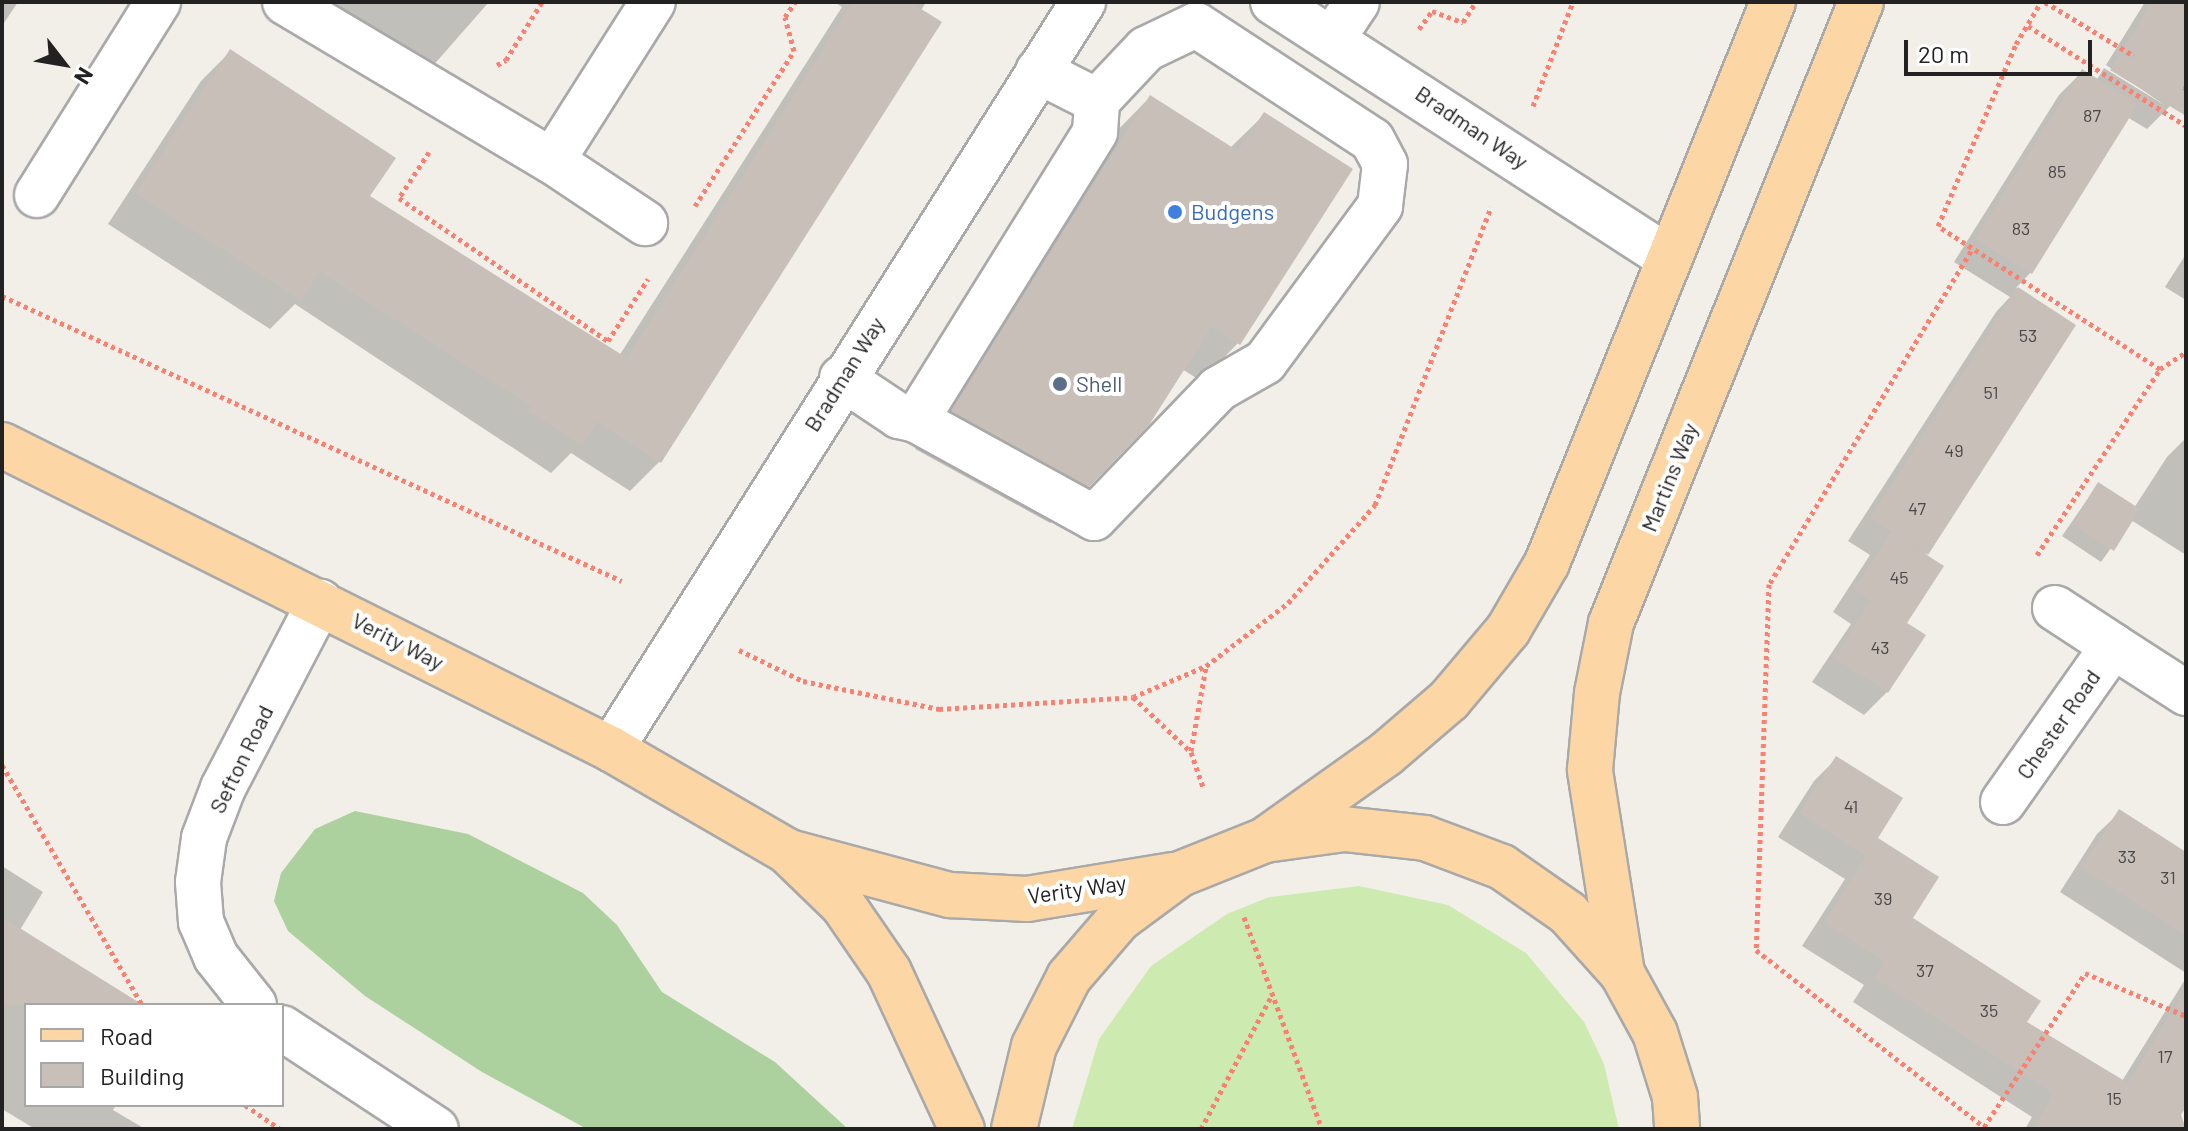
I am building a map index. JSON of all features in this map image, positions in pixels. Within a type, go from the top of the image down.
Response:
[{"type":"main road","name":"Martins Way","points":[[1265,840],[1407,736],[1449,700],[1508,630],[1547,563],[1667,257],[1773,2]]},
{"type":"main road","name":"Martins Way","points":[[1622,973],[1590,770],[1597,693],[1611,623],[1861,2]]},
{"type":"main road","name":"Verity Way","points":[[2,445],[611,749],[787,851],[843,905],[889,972],[962,1129]]},
{"type":"main road","name":"Martins Way","points":[[1014,1129],[1034,1046],[1069,977],[1119,919],[1180,874],[1265,840],[1344,829],[1425,838],[1463,852],[1502,867],[1568,913],[1622,973],[1655,1033],[1682,1118]]},
{"type":"main road","name":"Verity Way","points":[[787,851],[950,895],[1027,899],[1180,874]]},
{"type":"street","points":[[37,195],[158,2]]},
{"type":"street","points":[[285,2],[552,161],[645,223]]},
{"type":"street","points":[[552,161],[653,2]]},
{"type":"street","name":"Bradman Way","points":[[611,749],[842,378],[1083,2]]},
{"type":"street","name":"Bradman Way","points":[[1273,2],[1388,72],[1667,257]]},
{"type":"street","points":[[1333,38],[1357,2]]},
{"type":"street","points":[[842,378],[899,416],[916,420],[1094,518],[1218,389],[1265,362],[1380,206],[1385,164],[1372,140],[1196,25],[1146,49],[1097,101],[1095,132],[916,420]]},
{"type":"street","points":[[1038,71],[1097,101]]},
{"type":"street","name":"Sefton Road","points":[[252,1003],[216,957],[201,922],[198,882],[204,838],[223,788],[320,602]]},
{"type":"street","name":"Chester Road","points":[[2055,608],[2186,693]]},
{"type":"street","name":"Chester Road","points":[[2003,802],[2113,646]]},
{"type":"street","points":[[284,1029],[436,1129]]},
{"type":"path","points":[[1388,72],[1432,11],[1463,22],[1476,2]]},
{"type":"path","points":[[1529,117],[1573,2]]},
{"type":"path","points":[[2134,56],[2043,2],[2028,26],[1938,226],[1971,251],[2160,369]]},
{"type":"path","points":[[2028,26],[2186,126]]},
{"type":"path","points":[[730,646],[803,681],[939,709],[1133,697],[1206,666],[1288,603],[1375,505],[1493,202]]},
{"type":"path","points":[[1971,251],[1769,584],[1756,950],[1984,1128],[2085,973],[2186,1016]]},
{"type":"path","points":[[2,296],[622,581]]},
{"type":"path","points":[[2032,561],[2160,369],[2186,352]]},
{"type":"path","points":[[1191,752],[1206,666]]},
{"type":"path","points":[[1133,697],[1191,752],[1204,789]]},
{"type":"path","points":[[2,765],[141,1003]]},
{"type":"path","points":[[1244,917],[1322,1129]]},
{"type":"path","points":[[1201,1129],[1272,996]]},
{"type":"path","points":[[248,1107],[280,1129]]},
{"type":"green space","points":[[355,811],[468,834],[583,893],[617,925],[662,992],[775,1062],[848,1129],[587,1129],[482,1072],[365,996],[288,931],[274,901],[281,873],[315,829]]},
{"type":"green space","points":[[1359,886],[1448,905],[1526,953],[1584,1022],[1604,1064],[1619,1129],[1072,1129],[1099,1039],[1151,966],[1227,914],[1269,897]]},
{"type":"building","points":[[853,2],[910,2],[942,22],[661,463],[597,422],[582,445],[529,412],[532,407],[320,272],[301,301],[136,193],[230,49],[396,158],[370,196],[627,358]]},
{"type":"building","points":[[2152,2],[2186,2],[2186,116],[2110,70]]},
{"type":"building","points":[[2082,69],[2138,104],[2032,274],[1975,239]]},
{"type":"building","points":[[1150,95],[1238,151],[1264,112],[1353,169],[1240,345],[1212,326],[1149,425],[1089,487],[951,411]]},
{"type":"building","points":[[2018,287],[2076,325],[1928,555],[1870,518]]},
{"type":"building","points":[[2098,482],[2140,509],[2114,551],[2072,524]]},
{"type":"building","points":[[1891,532],[1944,566],[1907,623],[1854,589]]},
{"type":"building","points":[[1871,600],[1926,635],[1888,693],[1834,658]]},
{"type":"building","points":[[1836,756],[1903,798],[1878,838],[1939,877],[1913,918],[2041,1001],[2027,1022],[2128,1083],[2186,989],[2186,1107],[2181,1115],[2186,1129],[2033,1129],[2054,1094],[1874,978],[1885,962],[1824,923],[1866,856],[1799,813]]},
{"type":"building","points":[[2119,809],[2186,852],[2186,936],[2081,868]]},
{"type":"building","points":[[2,917],[140,1003],[24,1003],[2,1005]]},
{"type":"place","name":"Budgens","points":[[1175,212]]},
{"type":"place","name":"Shell","points":[[1060,384]]}]
